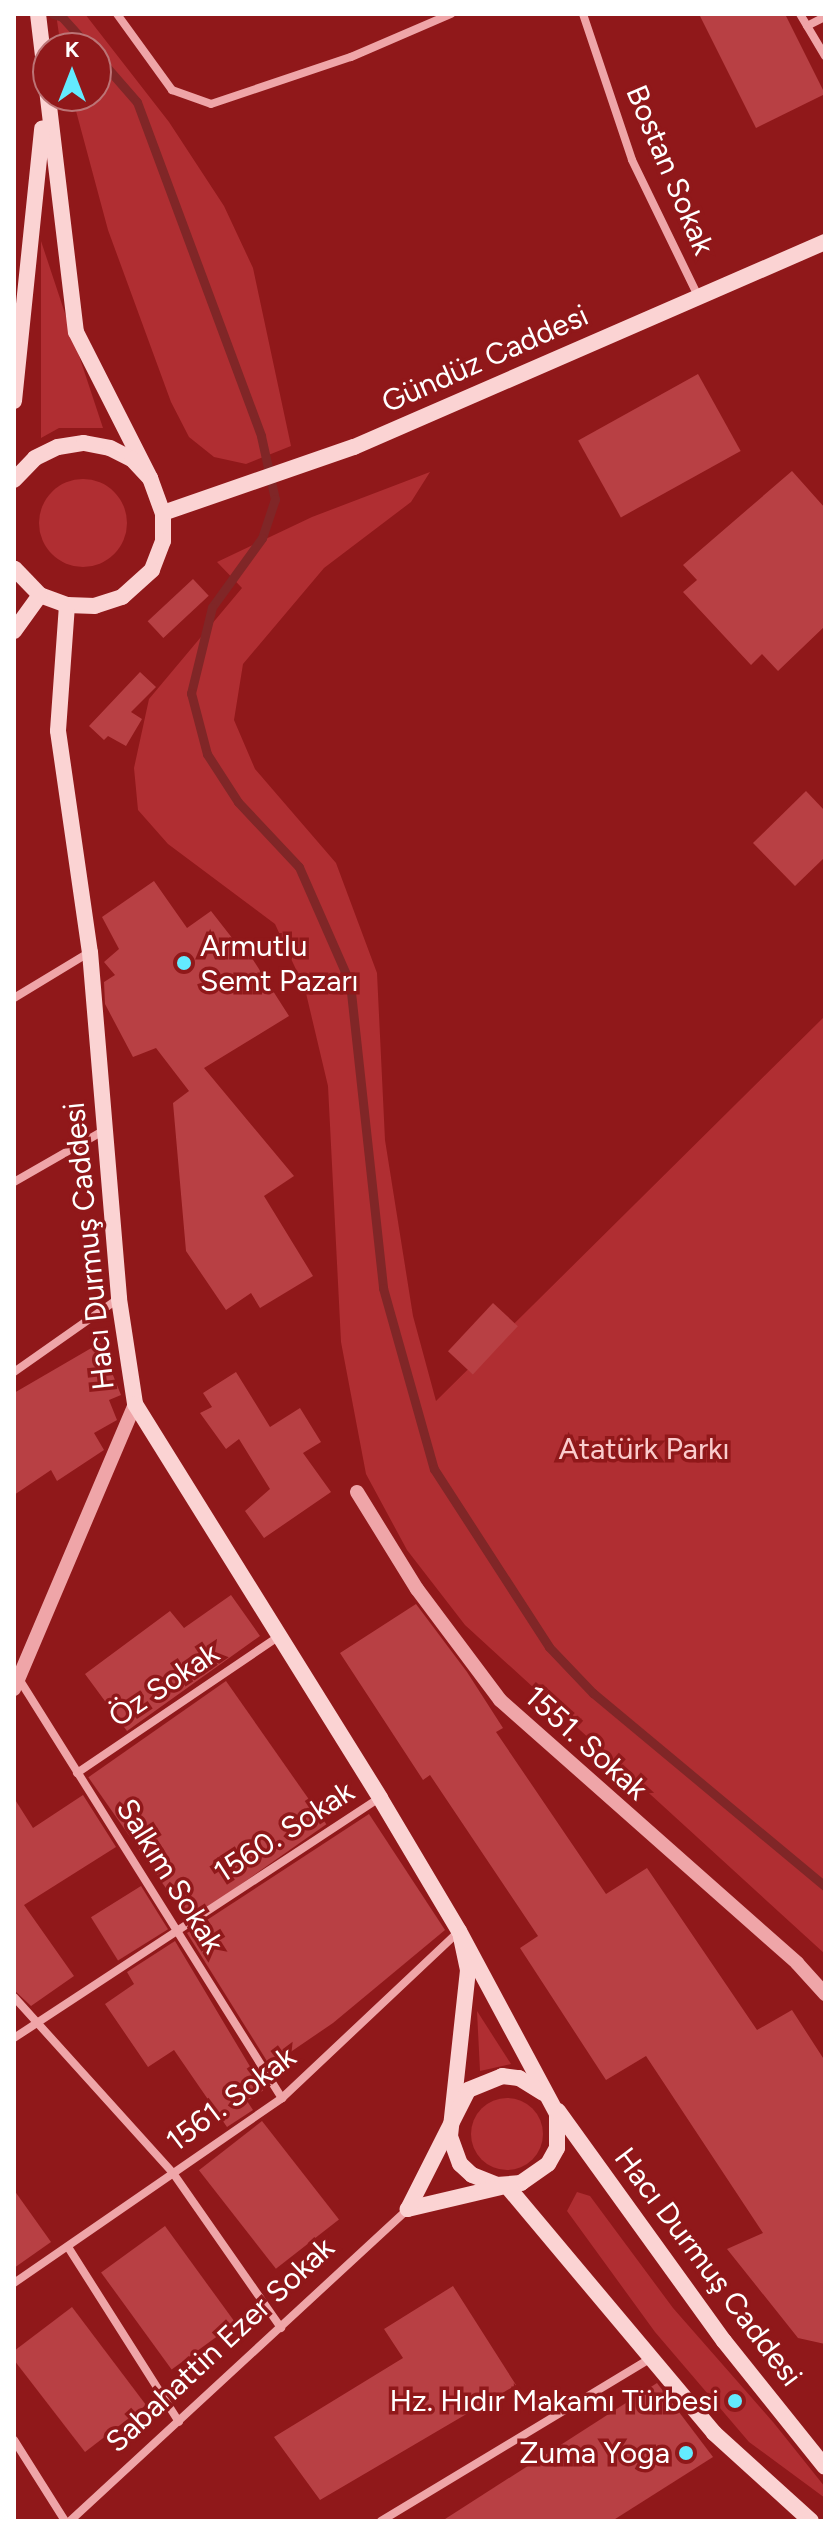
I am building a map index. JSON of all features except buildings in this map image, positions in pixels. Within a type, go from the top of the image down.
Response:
[{"type":"main road","points":[[14,401],[44,112]]},
{"type":"main road","points":[[14,568],[40,595],[67,605],[95,606],[122,597],[152,570],[163,541],[163,513],[150,478],[76,332],[47,112]]},
{"type":"main road","name":"Gündüz Caddesi","points":[[163,513],[241,489],[354,447],[512,374],[700,299],[825,242]]},
{"type":"main road","points":[[14,480],[35,458],[58,447],[84,443],[132,459],[150,478]]},
{"type":"main road","points":[[14,631],[40,595]]},
{"type":"main road","name":"Hacı Durmuş Caddesi","points":[[67,605],[58,731],[90,952],[119,1299],[135,1404],[380,1798],[460,1933],[557,2114],[557,2148],[535,2176],[506,2185],[486,2182],[460,2164],[450,2136],[468,1970],[460,1933]]},
{"type":"main road","name":"Hacı Durmuş Caddesi","points":[[452,2113],[468,2090],[502,2076],[528,2082],[548,2098],[724,2341],[825,2467]]},
{"type":"main road","name":"Sabahattin Ezer Sokak","points":[[408,2209],[452,2113]]},
{"type":"main road","name":"Hacı Durmuş Caddesi","points":[[506,2185],[714,2433],[811,2521]]},
{"type":"main road","name":"Sabahattin Ezer Sokak","points":[[408,2209],[506,2185]]},
{"type":"street","points":[[117,14],[172,90],[211,104],[351,57],[451,14]]},
{"type":"street","name":"Bostan Sokak","points":[[583,14],[632,160],[700,299]]},
{"type":"street","points":[[800,14],[825,56]]},
{"type":"street","points":[[807,26],[825,17]]},
{"type":"street","points":[[14,998],[90,952]]},
{"type":"street","points":[[14,1182],[103,1131]]},
{"type":"street","points":[[14,1372],[119,1299]]},
{"type":"street","points":[[16,1684],[135,1404]]},
{"type":"street","name":"1551. Sokak","points":[[357,1492],[417,1589],[500,1700],[797,1963],[825,1994]]},
{"type":"street","name":"Öz Sokak","points":[[77,1773],[278,1637]]},
{"type":"street","name":"Salkım Sokak","points":[[16,1684],[77,1773],[282,2098]]},
{"type":"street","name":"1560. Sokak","points":[[14,2038],[176,1930],[293,1860],[380,1798]]},
{"type":"street","name":"1561. Sokak","points":[[14,2283],[282,2098],[460,1933]]},
{"type":"street","points":[[14,1997],[173,2173],[281,2328]]},
{"type":"street","name":"Sabahattin Ezer Sokak","points":[[68,2521],[408,2209]]},
{"type":"street","points":[[68,2247],[179,2422]]},
{"type":"street","points":[[381,2521],[652,2357]]},
{"type":"street","points":[[14,2440],[68,2521]]},
{"type":"green space","points":[[56,14],[85,14],[99,32],[59,32]]},
{"type":"green space","points":[[112,49],[169,122],[224,206],[253,268],[291,446],[246,464],[214,457],[189,437],[171,402],[108,230],[76,112],[112,112]]},
{"type":"green space","points":[[41,241],[103,428],[59,428],[41,438]]},
{"type":"green space","name":"Atatürk Parkı","points":[[430,472],[411,502],[324,568],[243,664],[234,720],[255,769],[336,863],[377,973],[385,1140],[413,1316],[436,1401],[825,1016],[825,1954],[465,1625],[407,1550],[366,1474],[341,1342],[328,1086],[305,989],[275,924],[168,844],[138,810],[134,768],[149,699],[242,588],[217,562],[312,517]]},
{"type":"green space","points":[[74,479],[92,479],[108,486],[120,498],[127,514],[127,532],[120,548],[108,560],[92,567],[74,567],[58,560],[46,548],[39,532],[39,514],[46,498],[58,486]]},
{"type":"green space","points":[[477,2011],[511,2064],[480,2071]]},
{"type":"green space","points":[[507,2098],[527,2104],[537,2114],[543,2134],[537,2154],[527,2164],[507,2170],[487,2164],[477,2154],[471,2134],[477,2114],[487,2104]]},
{"type":"green space","points":[[577,2192],[590,2196],[673,2308],[773,2422],[825,2487],[825,2498],[749,2442],[655,2332],[567,2211]]},
{"type":"waterway","points":[[53,14],[62,17],[76,32]]},
{"type":"waterway","points":[[112,73],[137,102],[261,436],[275,499],[262,538],[212,607],[191,693],[207,754],[238,802],[299,867],[350,983],[383,1288],[434,1469],[549,1647],[593,1693],[825,1886]]},
{"type":"place","name":"Armutlu Semt Pazarı","points":[[184,963]]},
{"type":"place","name":"Hz. Hıdır Makamı Türbesi","points":[[735,2401]]},
{"type":"place","name":"Zuma Yoga","points":[[686,2453]]}]
